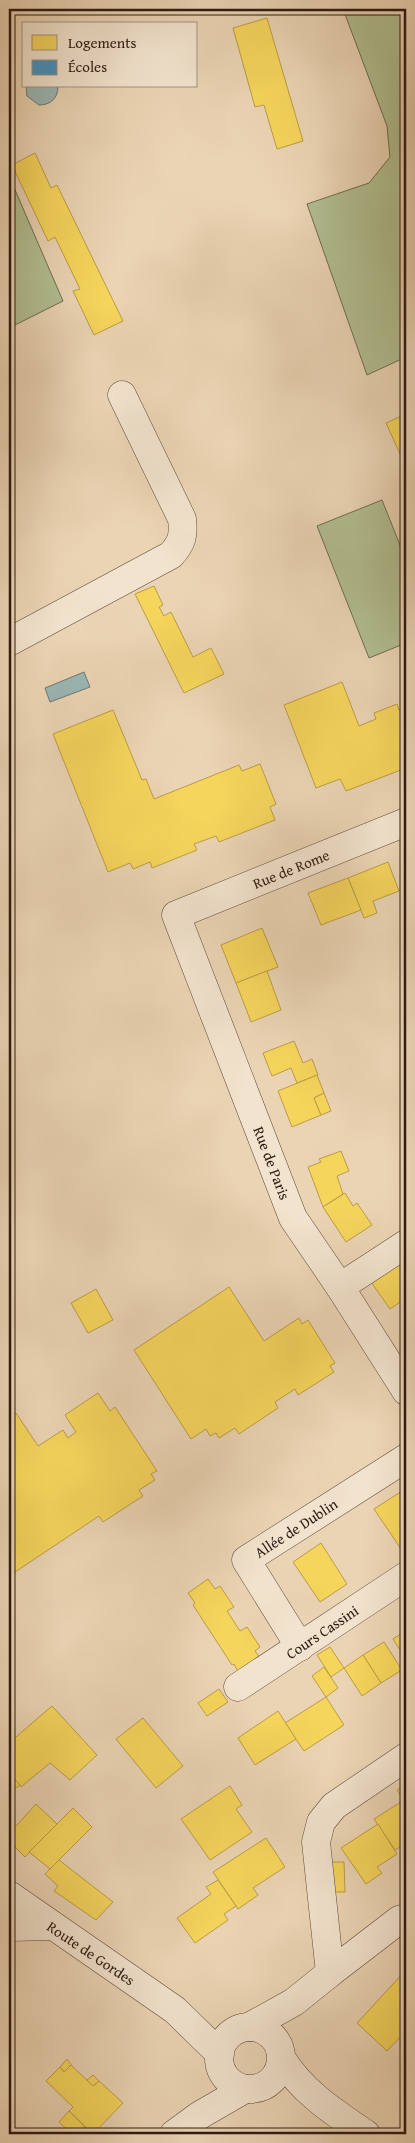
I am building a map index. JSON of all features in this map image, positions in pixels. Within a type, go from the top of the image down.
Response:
[{"type":"street","points":[[9,642],[171,555],[180,545],[184,532],[182,519],[122,395]]},
{"type":"street","name":"Rue de Rome","points":[[176,915],[406,822]]},
{"type":"street","name":"Rue de Paris","points":[[176,915],[294,1218],[406,1391]]},
{"type":"street","points":[[340,1287],[406,1244]]},
{"type":"street","name":"Allée de Dublin","points":[[300,1647],[246,1560],[406,1458]]},
{"type":"street","name":"Cours Cassini","points":[[238,1687],[406,1576]]},
{"type":"street","points":[[330,1974],[316,1842],[321,1822],[334,1806],[406,1757]]},
{"type":"street","name":"Route de Gordes","points":[[9,1895],[175,2010],[231,2045]]},
{"type":"street","points":[[200,2115],[214,2092],[231,2045],[294,2002],[399,1920],[406,1918]]},
{"type":"street","points":[[9,1926],[52,1926]]},
{"type":"street","points":[[174,2134],[200,2115],[274,2079],[279,2070],[278,2030],[294,2002]]},
{"type":"street","points":[[231,2045],[266,2030],[280,2051],[289,2070],[319,2102],[366,2134]]},
{"type":"street","points":[[231,2045],[227,2079],[235,2085],[255,2087],[319,2102]]},
{"type":"green space","points":[[343,9],[406,9],[406,357],[367,375],[307,204],[369,183],[390,157],[387,126]]},
{"type":"green space","points":[[9,176],[63,301],[9,328]]},
{"type":"green space","points":[[382,500],[406,560],[406,643],[369,658],[317,526]]},
{"type":"water","points":[[26,88],[58,88],[57,94],[53,100],[47,104],[39,105],[27,96]]},
{"type":"water","points":[[84,672],[90,687],[50,702],[45,688]]},
{"type":"building: Logements","points":[[267,18],[303,141],[277,149],[264,105],[255,107],[233,28]]},
{"type":"building: Logements","points":[[35,153],[51,188],[57,185],[123,321],[94,335],[73,291],[80,289],[55,237],[48,241],[12,165]]},
{"type":"building: Logements","points":[[406,414],[406,467],[386,423]]},
{"type":"building: Logements","points":[[154,586],[163,605],[159,607],[164,616],[171,612],[193,657],[211,648],[224,674],[184,693],[135,594]]},
{"type":"building: Logements","points":[[342,682],[359,726],[376,719],[374,713],[397,704],[399,710],[406,707],[406,768],[346,791],[340,779],[316,788],[284,705]]},
{"type":"building: Logements","points":[[113,710],[142,780],[146,779],[154,799],[239,765],[242,771],[260,764],[276,804],[270,807],[275,820],[219,842],[216,836],[194,844],[197,850],[152,868],[150,862],[133,869],[130,863],[108,872],[53,734]]},
{"type":"building: Logements","points":[[388,862],[399,891],[373,901],[377,913],[364,918],[348,878]]},
{"type":"building: Logements","points":[[348,878],[361,910],[321,925],[308,893]]},
{"type":"building: Logements","points":[[262,928],[278,967],[236,983],[221,945]]},
{"type":"building: Logements","points":[[267,971],[281,1010],[251,1022],[236,983]]},
{"type":"building: Logements","points":[[294,1041],[303,1063],[312,1059],[318,1075],[297,1083],[291,1068],[272,1076],[263,1053]]},
{"type":"building: Logements","points":[[317,1075],[324,1093],[314,1098],[321,1115],[292,1127],[278,1091]]},
{"type":"building: Logements","points":[[324,1093],[331,1111],[321,1115],[314,1098]]},
{"type":"building: Logements","points":[[341,1151],[349,1171],[337,1176],[343,1194],[323,1207],[308,1167],[321,1162],[319,1159]]},
{"type":"building: Logements","points":[[345,1193],[353,1206],[357,1203],[372,1225],[346,1242],[323,1207]]},
{"type":"building: Logements","points":[[406,1259],[406,1298],[390,1309],[371,1282]]},
{"type":"building: Logements","points":[[229,1287],[264,1341],[299,1318],[302,1324],[308,1320],[335,1363],[330,1366],[334,1372],[298,1395],[295,1389],[275,1402],[278,1408],[239,1434],[235,1428],[219,1438],[216,1433],[210,1436],[206,1429],[191,1439],[134,1350]]},
{"type":"building: Logements","points":[[96,1289],[113,1320],[88,1333],[71,1303]]},
{"type":"building: Logements","points":[[98,1393],[110,1411],[115,1407],[157,1471],[151,1474],[155,1480],[139,1490],[143,1496],[103,1522],[99,1516],[9,1576],[9,1418],[16,1413],[38,1446],[63,1430],[68,1438],[76,1432],[65,1415]]},
{"type":"building: Logements","points":[[402,1491],[406,1497],[406,1546],[401,1549],[374,1509]]},
{"type":"building: Logements","points":[[321,1543],[347,1584],[320,1602],[293,1562]]},
{"type":"building: Logements","points":[[208,1579],[215,1589],[220,1586],[234,1607],[227,1611],[240,1631],[247,1627],[260,1647],[255,1651],[262,1661],[240,1675],[193,1605],[195,1603],[188,1593]]},
{"type":"building: Logements","points":[[406,1624],[406,1659],[393,1639],[404,1632],[401,1627]]},
{"type":"building: Logements","points":[[384,1642],[402,1670],[381,1683],[363,1655]]},
{"type":"building: Logements","points":[[330,1647],[344,1668],[331,1677],[317,1655]]},
{"type":"building: Logements","points":[[363,1655],[381,1683],[362,1696],[344,1668]]},
{"type":"building: Logements","points":[[324,1667],[338,1688],[326,1697],[312,1676]]},
{"type":"building: Logements","points":[[219,1689],[228,1702],[207,1716],[198,1703]]},
{"type":"building: Logements","points":[[326,1697],[344,1725],[304,1751],[285,1723]]},
{"type":"building: Logements","points":[[52,1706],[97,1755],[70,1780],[50,1763],[21,1787],[9,1773],[9,1743]]},
{"type":"building: Logements","points":[[278,1711],[296,1739],[255,1765],[238,1738]]},
{"type":"building: Logements","points":[[143,1718],[183,1766],[156,1788],[116,1739]]},
{"type":"building: Logements","points":[[9,1773],[20,1785],[9,1793]]},
{"type":"building: Logements","points":[[406,1784],[406,1843],[395,1850],[374,1819],[404,1800],[397,1790]]},
{"type":"building: Logements","points":[[230,1786],[242,1805],[236,1809],[252,1832],[210,1860],[181,1819]]},
{"type":"building: Logements","points":[[36,1804],[57,1824],[25,1857],[9,1841],[9,1821],[16,1826]]},
{"type":"building: Logements","points":[[73,1808],[92,1827],[50,1869],[29,1852]]},
{"type":"building: Logements","points":[[378,1824],[397,1854],[377,1867],[382,1873],[366,1884],[341,1848]]},
{"type":"building: Logements","points":[[266,1838],[285,1867],[253,1888],[258,1895],[238,1909],[213,1872]]},
{"type":"building: Logements","points":[[59,1860],[113,1902],[96,1920],[54,1891],[58,1886],[45,1874]]},
{"type":"building: Logements","points":[[331,1862],[344,1862],[345,1892],[332,1892]]},
{"type":"building: Logements","points":[[218,1880],[236,1906],[224,1914],[228,1920],[195,1943],[177,1918],[211,1894],[206,1887]]},
{"type":"building: Logements","points":[[406,1970],[406,2031],[387,2051],[357,2023]]},
{"type":"building: Logements","points":[[67,2059],[71,2065],[64,2072],[60,2067]]},
{"type":"building: Logements","points":[[71,2065],[93,2086],[99,2081],[123,2103],[93,2134],[69,2111],[73,2107],[46,2081],[60,2067],[64,2072]]},
{"type":"building: Logements","points":[[93,2075],[99,2081],[93,2086],[87,2080]]},
{"type":"building: Logements","points":[[69,2111],[85,2127],[77,2134],[71,2134],[59,2122]]},
{"type":"building: Écoles","points":[[259,2130],[271,2130],[284,2134],[247,2134]]}]
